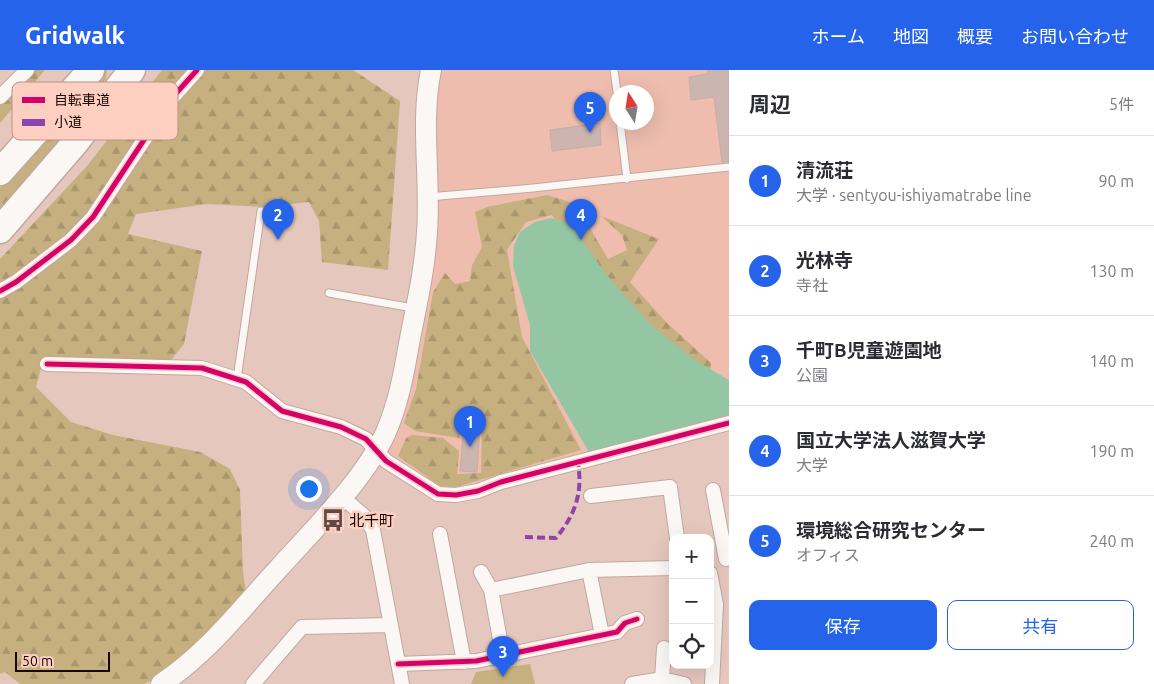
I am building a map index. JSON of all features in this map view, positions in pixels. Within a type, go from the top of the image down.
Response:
[{"type":"highway","points":[[63,82],[73,70]]},
{"type":"highway","points":[[80,82],[91,70]]},
{"type":"highway","points":[[0,160],[16,140]]},
{"type":"highway","points":[[0,172],[29,140]]},
{"type":"highway","points":[[0,230],[77,140]]},
{"type":"main road","points":[[161,684],[210,645],[341,496],[376,450],[397,404],[423,271],[428,197],[426,108],[430,70]]},
{"type":"street","points":[[15,82],[27,70]]},
{"type":"street","points":[[178,91],[196,70]]},
{"type":"street","points":[[0,97],[12,85]]},
{"type":"street","points":[[0,292],[71,240],[93,217],[144,140]]},
{"type":"street","points":[[47,364],[202,368],[237,379],[246,382],[282,411],[342,427],[366,438],[386,461],[438,494],[456,495],[729,423]]},
{"type":"street","points":[[592,496],[670,487],[676,534]]},
{"type":"street","points":[[713,490],[727,558],[714,563]]},
{"type":"street","points":[[341,496],[364,516],[372,530],[402,684]]},
{"type":"street","points":[[440,534],[464,662]]},
{"type":"street","points":[[492,590],[589,570],[669,568]]},
{"type":"street","points":[[589,570],[602,635]]},
{"type":"street","points":[[481,572],[492,590],[503,656]]},
{"type":"street","points":[[711,579],[716,604],[712,684]]},
{"type":"street","points":[[398,664],[464,662],[503,656],[617,632],[625,623],[637,619]]},
{"type":"street","points":[[253,684],[302,627],[391,625]]},
{"type":"street","points":[[662,679],[664,648]]},
{"type":"street","points":[[632,684],[662,679],[684,684]]},
{"type":"lane","points":[[614,70],[616,85]]},
{"type":"lane","points":[[621,130],[627,179]]},
{"type":"lane","points":[[428,197],[627,179],[729,167]]},
{"type":"lane","points":[[237,379],[261,212]]},
{"type":"lane","points":[[329,293],[416,308]]},
{"type":"shaded area","points":[[438,70],[729,70],[729,420],[478,486],[439,491],[384,451],[411,386]]},
{"type":"shaded area","points":[[551,218],[567,223],[580,237],[605,273],[650,324],[693,359],[729,380],[729,415],[589,452],[530,351],[530,325],[513,266],[514,246],[520,232],[535,222]]},
{"type":"green space","points":[[30,70],[45,70],[35,82],[18,82]]},
{"type":"green space","points":[[103,70],[107,70],[104,82],[93,82]]},
{"type":"green space","points":[[162,70],[353,70],[400,101],[388,270],[322,262],[319,221],[309,202],[265,207],[208,204],[136,214],[128,234],[202,251],[184,344],[170,361],[43,361],[36,387],[71,422],[113,435],[200,452],[230,469],[240,490],[243,573],[246,592],[175,669],[144,684],[20,684],[5,672],[0,674],[0,259],[87,166],[107,140],[178,140],[178,82],[153,82]]},
{"type":"green space","points":[[12,89],[12,109],[0,123],[0,101]]},
{"type":"green space","points":[[46,140],[59,140],[0,208],[0,188]]},
{"type":"green space","points":[[547,195],[576,204],[608,259],[627,250],[622,235],[601,216],[659,239],[630,282],[666,322],[711,363],[710,378],[649,335],[576,254],[552,215],[526,222],[507,250],[522,337],[581,450],[456,487],[440,486],[398,456],[406,438],[412,435],[443,438],[459,451],[457,474],[481,473],[482,422],[461,422],[459,438],[415,431],[404,423],[416,389],[433,292],[445,273],[455,284],[470,281],[472,265],[482,247],[475,212],[487,207]]},
{"type":"green space","points":[[530,664],[535,684],[471,684],[476,672]]},
{"type":"building","points":[[708,70],[729,70],[729,162],[722,162],[714,97],[691,100],[689,77],[708,74]]},
{"type":"building","points":[[600,123],[601,145],[552,151],[550,130]]},
{"type":"building","points":[[464,424],[480,425],[477,472],[460,471]]},
{"type":"marked path","points":[[525,537],[556,538],[563,529],[576,503],[579,484],[578,463]]},
{"type":"cycle path","points":[[178,91],[197,70]]},
{"type":"cycle path","points":[[0,291],[16,282],[71,240],[93,217],[144,140]]},
{"type":"cycle path","points":[[47,364],[202,368],[246,382],[282,411],[341,427],[366,439],[386,461],[438,494],[456,495],[478,491],[501,482],[729,423]]},
{"type":"cycle path","points":[[398,664],[476,661],[617,632],[625,623],[637,619]]},
{"type":"place","name":"環境総合研究センター","points":[[590,133]]},
{"type":"place","name":"光林寺","points":[[278,240]]},
{"type":"place","name":"国立大学法人滋賀大学","points":[[581,240]]},
{"type":"place","name":"清流荘","points":[[470,447]]},
{"type":"place","name":"北千町","points":[[333,520]]},
{"type":"place","name":"千町B児童遊園地","points":[[503,677]]}]
